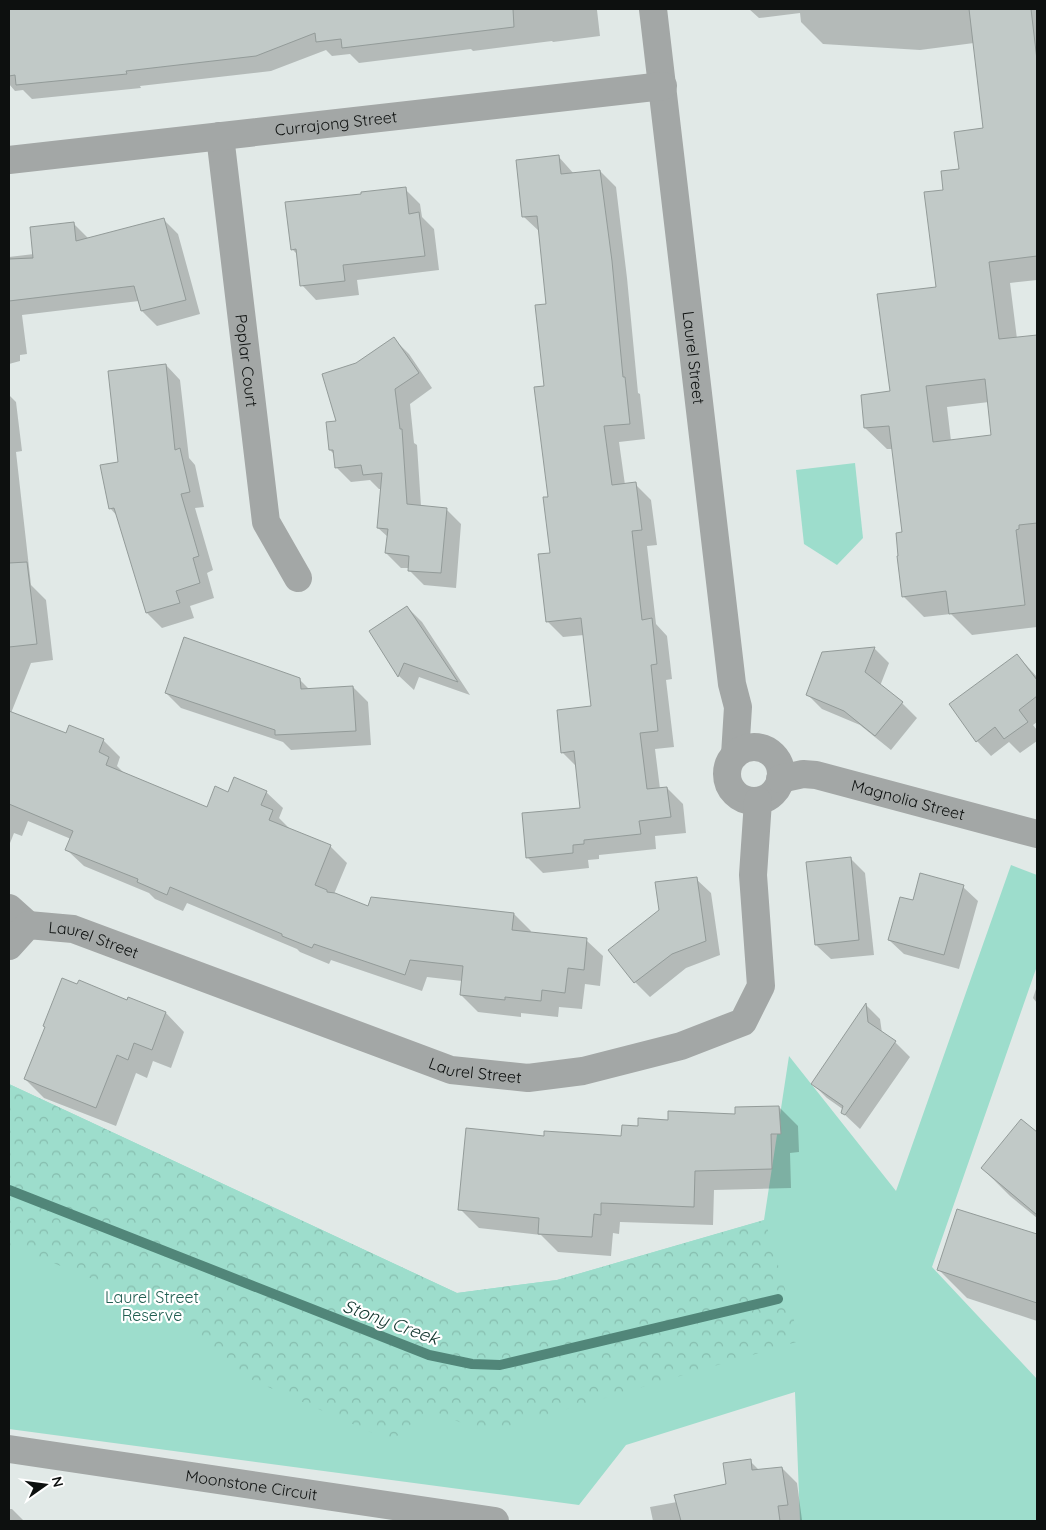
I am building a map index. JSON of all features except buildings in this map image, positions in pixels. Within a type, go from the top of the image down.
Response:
[{"type":"street","name":"Laurel Street","points":[[653,9],[732,684],[738,707],[764,749]]},
{"type":"street","name":"Currajong Street","points":[[9,160],[663,86]]},
{"type":"street","name":"Poplar Court","points":[[220,136],[266,522],[298,578]]},
{"type":"street","name":"Laurel Street","points":[[735,755],[738,707]]},
{"type":"street","points":[[757,748],[764,749],[775,758],[779,765],[780,779],[773,794],[758,801],[742,798],[735,794],[727,778],[730,762],[735,755],[742,750],[757,748]]},
{"type":"street","name":"Magnolia Street","points":[[780,779],[803,774],[816,775],[1037,834]]},
{"type":"street","name":"Laurel Street","points":[[9,946],[18,917],[73,929],[451,1070],[528,1078],[583,1071],[680,1046],[743,1022],[761,986],[753,875],[758,801]]},
{"type":"street","name":"Moonstone Circuit","points":[[9,1449],[495,1521]]},
{"type":"green space","points":[[855,463],[863,538],[837,565],[804,544],[796,470]]},
{"type":"green space","name":"Laurel Street Reserve","points":[[1011,865],[1037,875],[1037,966],[932,1267],[1037,1379],[1037,1521],[800,1521],[795,1392],[626,1445],[579,1505],[9,1429],[9,1084],[457,1293],[557,1280],[764,1220],[789,1056],[896,1191]]},
{"type":"green space","points":[[9,1084],[457,1293],[557,1280],[765,1220],[800,1341],[485,1433],[429,1409],[391,1441],[248,1378],[169,1310],[9,1245]]},
{"type":"waterway","name":"Stony Creek","points":[[9,1190],[429,1355],[472,1364],[500,1365],[778,1299]]}]
